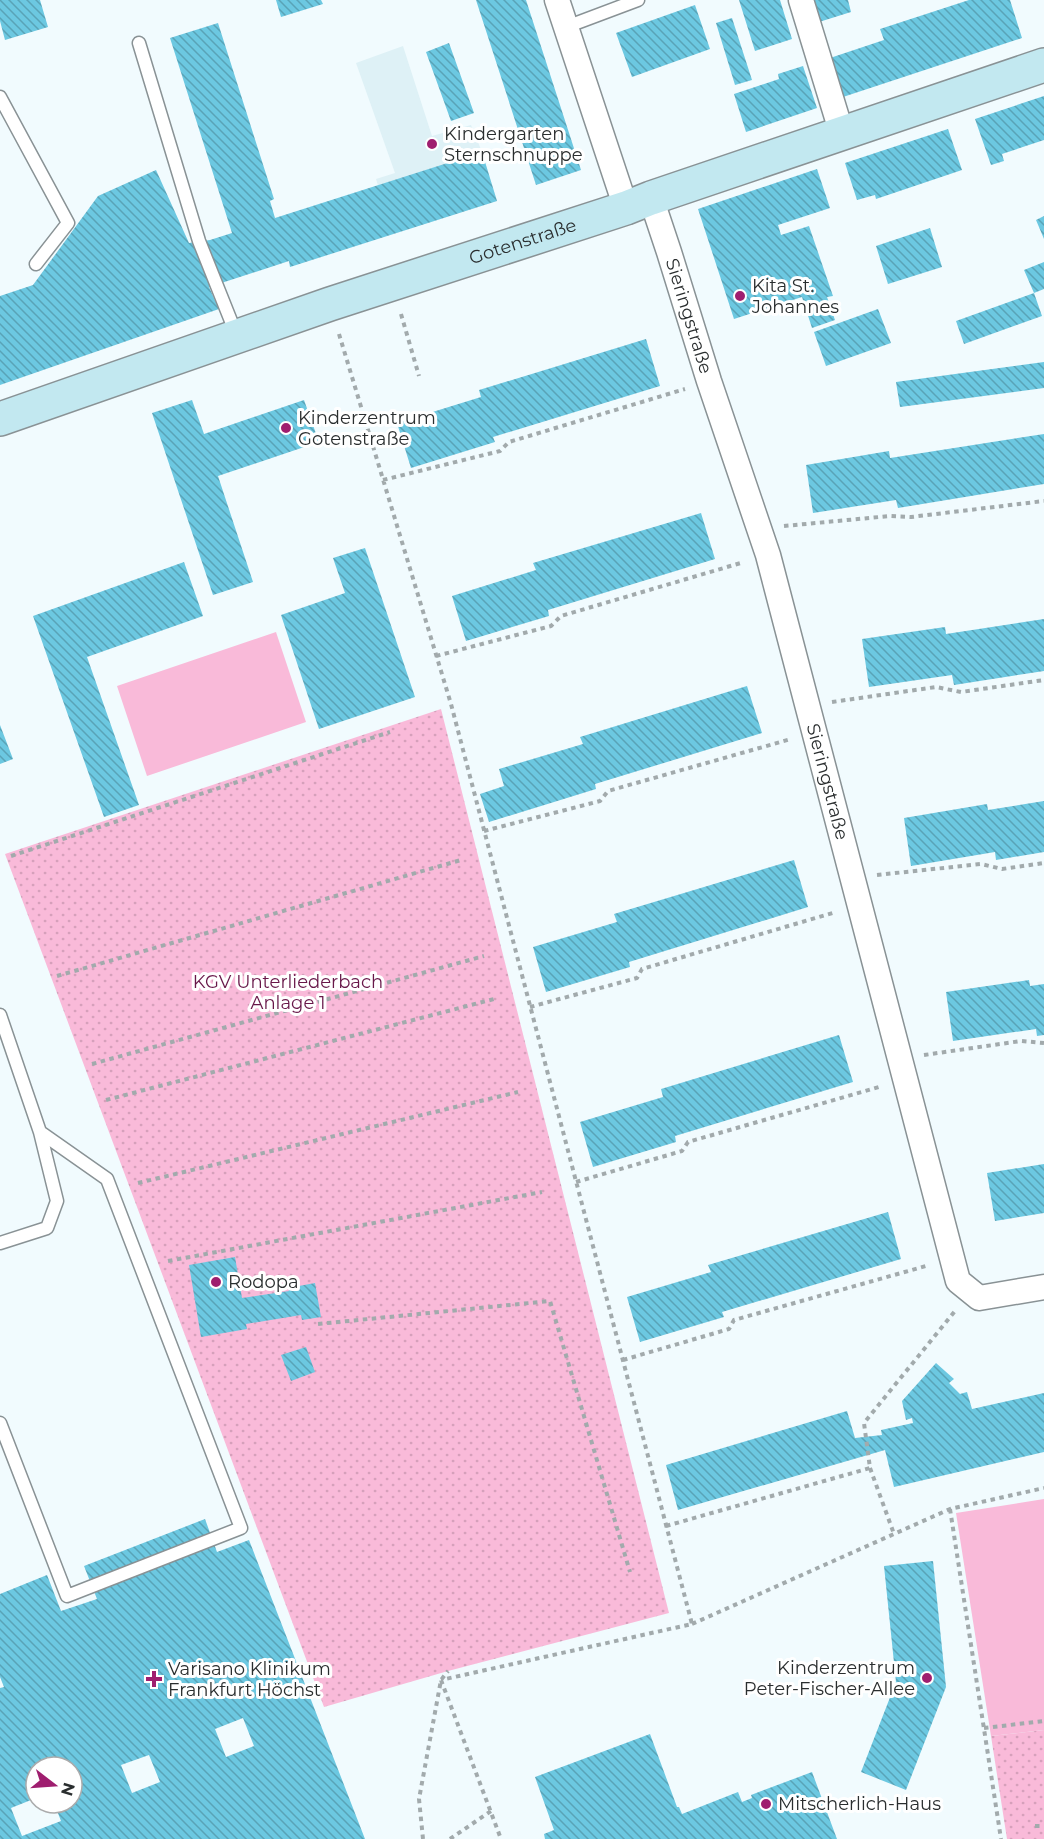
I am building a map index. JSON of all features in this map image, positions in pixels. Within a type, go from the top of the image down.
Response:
[{"type":"main road","name":"Gotenstraße","points":[[0,419],[330,304],[638,203],[1044,65]]},
{"type":"street","name":"Sieringstraße","points":[[557,0],[638,203],[669,252],[709,381],[768,555],[958,1281],[971,1291]]},
{"type":"street","points":[[801,0],[842,134]]},
{"type":"street","points":[[971,1291],[979,1298],[1044,1287]]},
{"type":"lane","points":[[566,27],[638,0]]},
{"type":"lane","points":[[139,43],[199,241],[237,337]]},
{"type":"lane","points":[[0,97],[68,223],[36,264]]},
{"type":"lane","points":[[0,1015],[40,1132],[57,1201],[47,1227],[0,1243]]},
{"type":"lane","points":[[0,1423],[67,1596],[241,1528],[107,1179],[40,1132]]},
{"type":"path","points":[[392,285],[419,376]]},
{"type":"path","points":[[330,304],[451,704],[692,1624]]},
{"type":"path","points":[[383,480],[500,451],[509,442],[709,381]]},
{"type":"path","points":[[759,528],[890,516],[911,518],[1044,501]]},
{"type":"path","points":[[436,656],[551,626],[561,616],[768,555]]},
{"type":"path","points":[[808,705],[936,687],[961,692],[1044,680]]},
{"type":"path","points":[[11,856],[390,732]]},
{"type":"path","points":[[484,831],[600,801],[608,791],[815,733]]},
{"type":"path","points":[[57,976],[461,860]]},
{"type":"path","points":[[852,878],[981,864],[1002,869],[1044,863]]},
{"type":"path","points":[[530,1007],[637,978],[642,969],[860,905]]},
{"type":"path","points":[[92,1064],[484,956]]},
{"type":"path","points":[[106,1100],[494,999]]},
{"type":"path","points":[[576,1182],[681,1151],[688,1142],[902,1069],[1021,1041],[1044,1043]]},
{"type":"path","points":[[138,1183],[518,1092]]},
{"type":"path","points":[[168,1261],[542,1192]]},
{"type":"path","points":[[623,1360],[729,1329],[734,1320],[952,1259]]},
{"type":"path","points":[[894,1534],[870,1468],[864,1423],[971,1291]]},
{"type":"path","points":[[318,1324],[550,1301],[630,1572]]},
{"type":"path","points":[[666,1526],[870,1468]]},
{"type":"path","points":[[441,1680],[692,1624],[950,1509],[1044,1488]]},
{"type":"path","points":[[950,1509],[1001,1839]]},
{"type":"path","points":[[423,1839],[419,1799],[441,1680],[448,1671]]},
{"type":"path","points":[[441,1680],[501,1839]]},
{"type":"path","points":[[984,1728],[1044,1721]]},
{"type":"path","points":[[450,1839],[491,1810]]},
{"type":"path","points":[[1035,1826],[1044,1826]]},
{"type":"shaded area","name":"Kindergarten Sternschnuppe","points":[[403,46],[432,136],[471,125],[497,201],[393,234],[376,179],[395,173],[356,63]]},
{"type":"green space","points":[[276,632],[306,722],[147,776],[117,686]]},
{"type":"green space","name":"KGV Unterliederbach Anlage 1","points":[[441,709],[669,1613],[448,1671],[324,1707],[5,854]]},
{"type":"green space","points":[[1044,1499],[1044,1730],[991,1736],[956,1513]]},
{"type":"green space","points":[[1044,1730],[1044,1839],[1007,1839],[991,1736]]},
{"type":"building","points":[[0,0],[40,0],[48,27],[5,40],[0,21]]},
{"type":"building","points":[[276,0],[321,0],[323,4],[281,17]]},
{"type":"building","points":[[476,0],[526,0],[581,170],[536,185]]},
{"type":"building","points":[[739,0],[780,0],[792,39],[755,51]]},
{"type":"building","points":[[812,0],[848,0],[851,12],[819,22]]},
{"type":"building","points":[[969,0],[1010,0],[1022,38],[843,97],[830,58],[884,40],[880,29]]},
{"type":"building","points":[[695,5],[710,49],[632,77],[616,33]]},
{"type":"building","points":[[732,18],[752,80],[735,85],[716,23]]},
{"type":"building","points":[[218,23],[274,199],[270,201],[275,218],[482,152],[497,201],[290,267],[289,261],[209,287],[219,309],[0,385],[0,296],[33,285],[98,196],[156,170],[189,243],[210,240],[232,233],[170,38]]},
{"type":"building","points":[[449,43],[474,113],[451,121],[426,52]]},
{"type":"building","points":[[803,66],[817,108],[746,132],[734,94],[779,79],[778,74]]},
{"type":"building","points":[[1044,96],[1044,140],[1002,154],[1004,161],[991,165],[975,119]]},
{"type":"building","points":[[948,129],[962,170],[876,199],[875,195],[857,200],[845,163]]},
{"type":"building","points":[[817,169],[830,208],[778,225],[781,235],[809,226],[833,296],[827,297],[835,320],[812,328],[802,297],[734,319],[698,209]]},
{"type":"building","points":[[1044,216],[1044,239],[1036,220]]},
{"type":"building","points":[[930,228],[942,267],[888,284],[876,246]]},
{"type":"building","points":[[1044,262],[1044,289],[1034,293],[1024,270]]},
{"type":"building","points":[[1034,293],[1042,316],[964,344],[956,321]]},
{"type":"building","points":[[878,309],[891,343],[826,366],[814,332]]},
{"type":"building","points":[[646,339],[660,386],[493,437],[495,442],[411,468],[397,423],[481,397],[479,390]]},
{"type":"building","points":[[1044,362],[1044,388],[900,407],[896,382]]},
{"type":"building","points":[[192,400],[204,434],[304,400],[319,442],[218,476],[253,582],[213,595],[152,413]]},
{"type":"building","points":[[1044,434],[1044,484],[898,508],[896,500],[813,513],[806,465],[889,451],[890,458]]},
{"type":"building","points":[[701,513],[715,559],[548,610],[549,616],[466,641],[452,596],[536,570],[533,563]]},
{"type":"building","points":[[365,548],[415,697],[319,729],[281,615],[345,593],[333,558]]},
{"type":"building","points":[[184,562],[203,616],[87,657],[139,805],[104,817],[33,616]]},
{"type":"building","points":[[1044,619],[1044,671],[954,685],[952,675],[869,687],[862,639],[945,627],[946,634]]},
{"type":"building","points":[[747,686],[762,733],[595,784],[596,789],[489,822],[480,794],[504,786],[499,769],[583,744],[580,737]]},
{"type":"building","points":[[0,725],[13,759],[0,764]]},
{"type":"building","points":[[1044,801],[1044,852],[996,860],[995,852],[911,866],[904,818],[987,804],[988,810]]},
{"type":"building","points":[[794,860],[808,907],[629,962],[630,967],[546,992],[533,947],[617,922],[614,914]]},
{"type":"building","points":[[1029,980],[1030,986],[1044,984],[1044,1035],[1037,1036],[1036,1029],[953,1041],[946,992]]},
{"type":"building","points":[[839,1035],[853,1082],[675,1136],[676,1142],[593,1167],[580,1122],[663,1097],[661,1089]]},
{"type":"building","points":[[1044,1164],[1044,1213],[995,1221],[987,1173]]},
{"type":"building","points":[[888,1212],[901,1259],[722,1312],[724,1317],[640,1342],[627,1297],[711,1272],[708,1265]]},
{"type":"building","name":"Rodopa","points":[[235,1257],[242,1298],[289,1291],[288,1288],[315,1283],[321,1317],[302,1320],[301,1315],[246,1324],[247,1329],[201,1337],[189,1265]]},
{"type":"building","points":[[306,1347],[315,1372],[291,1381],[281,1355]]},
{"type":"building","points":[[936,1363],[954,1379],[949,1383],[960,1394],[967,1392],[972,1409],[1044,1393],[1044,1452],[894,1487],[885,1450],[678,1510],[666,1465],[847,1411],[855,1438],[882,1435],[881,1430],[913,1423],[912,1418],[906,1420],[902,1401]]},
{"type":"building","name":"Varisano Klinikum Frankfurt Höchst","points":[[205,1519],[217,1552],[249,1540],[365,1839],[0,1839],[0,1688],[4,1687],[0,1677],[0,1594],[47,1575],[61,1611],[97,1599],[84,1566]],"holes":[[[243,1718],[254,1746],[226,1757],[215,1729]],[[149,1755],[160,1782],[132,1793],[121,1765]]]},
{"type":"building","points":[[933,1561],[946,1687],[906,1790],[861,1772],[896,1682],[884,1566]]},
{"type":"building","points":[[650,1734],[677,1807],[682,1814],[738,1792],[742,1802],[752,1798],[751,1795],[812,1772],[837,1839],[545,1839],[544,1834],[554,1830],[535,1777]]},
{"type":"place","name":"Kindergarten Sternschnuppe","points":[[432,144]]},
{"type":"place","name":"Kita St. Johannes","points":[[740,296]]},
{"type":"place","name":"Kinderzentrum Gotenstraße","points":[[286,428]]},
{"type":"place","name":"Rodopa","points":[[216,1282]]},
{"type":"place","name":"Kinderzentrum Peter-Fischer-Allee","points":[[927,1678]]},
{"type":"place","name":"Varisano Klinikum Frankfurt Höchst","points":[[154,1679]]},
{"type":"place","name":"Mitscherlich-Haus","points":[[766,1804]]}]
